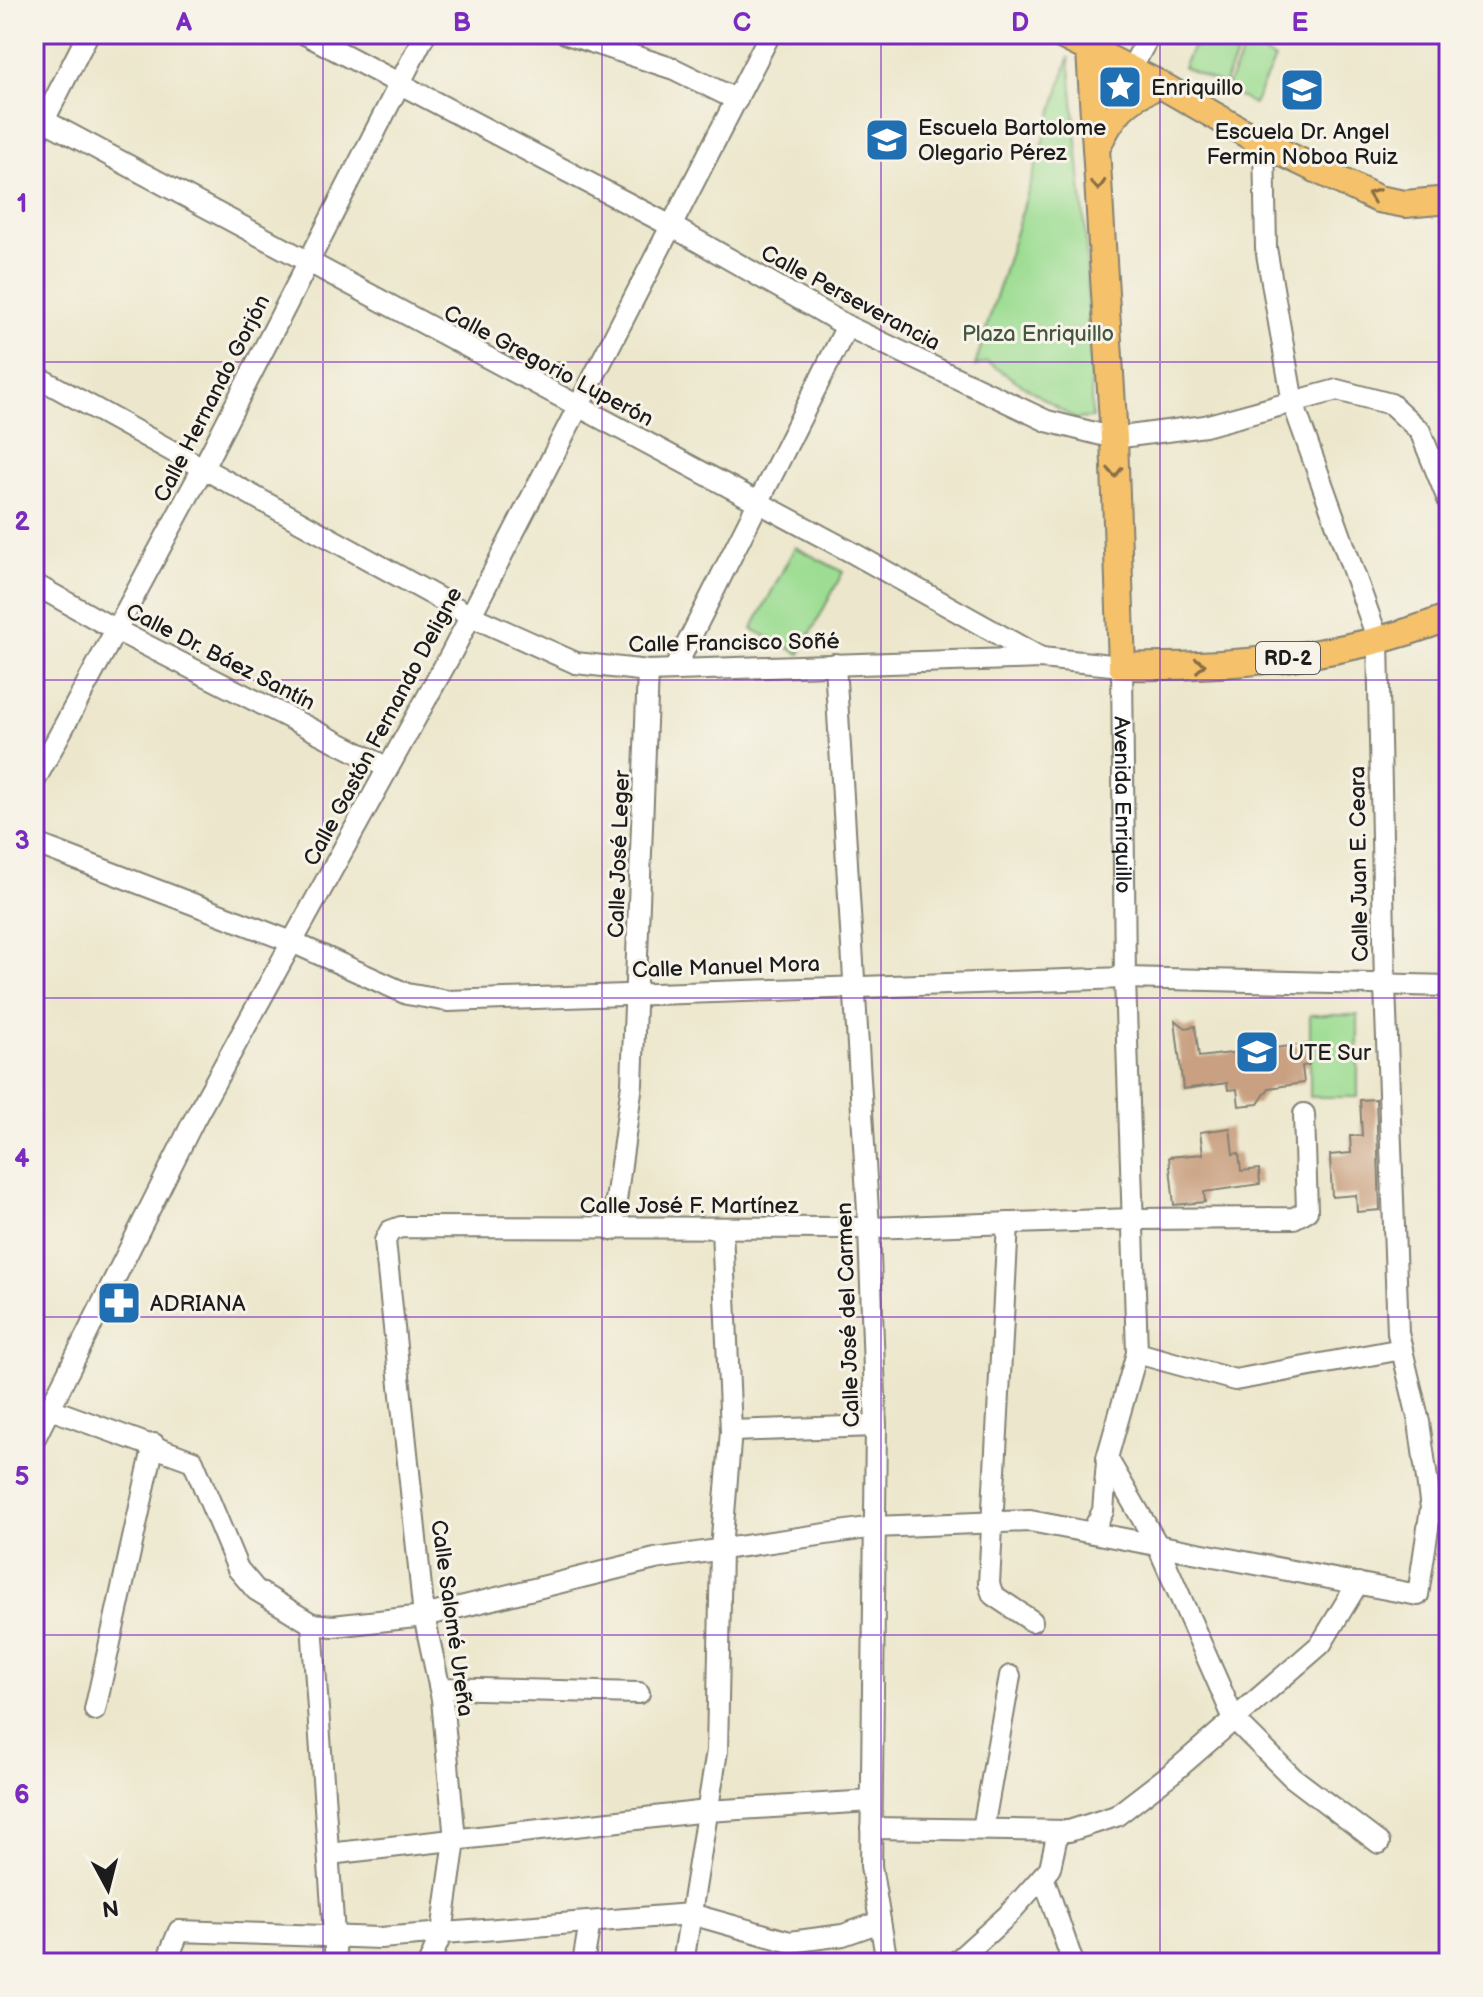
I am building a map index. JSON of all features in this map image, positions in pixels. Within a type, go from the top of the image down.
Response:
[{"type":"main road","points":[[1059,34],[1161,85],[1264,144],[1378,199],[1405,204],[1449,200]]},
{"type":"main road","name":"Avenida Enriquillo","points":[[1090,51],[1114,438],[1122,666]]},
{"type":"main road","points":[[1096,150],[1116,111],[1132,96],[1161,85]]},
{"type":"main road","name":"RD-2","points":[[1122,666],[1173,667],[1284,658],[1378,640],[1449,617]]},
{"type":"street","points":[[34,140],[39,118],[88,34]]},
{"type":"street","name":"Calle Perseverancia","points":[[305,34],[673,227],[847,326],[1047,421],[1114,438],[1205,426],[1337,390],[1391,404],[1420,431],[1449,502]]},
{"type":"street","name":"Calle Hernando Gorjón","points":[[34,782],[203,468],[425,34]]},
{"type":"street","points":[[567,34],[674,69],[737,100]]},
{"type":"street","name":"Calle Gastón Fernando Deligne","points":[[34,1440],[42,1405],[194,1120],[471,616],[576,406],[673,227],[770,34]]},
{"type":"street","points":[[1130,71],[1150,34]]},
{"type":"street","name":"Calle Gregorio Luperón","points":[[39,118],[755,501],[1041,658]]},
{"type":"street","name":"Calle Juan E. Ceara","points":[[1264,144],[1266,248],[1293,403],[1378,640],[1385,986],[1398,1333],[1419,1422],[1431,1508],[1418,1595],[1358,1583]]},
{"type":"street","points":[[674,670],[755,501],[847,326]]},
{"type":"street","name":"Calle Francisco Soñé","points":[[34,375],[471,616],[576,663],[648,671],[1041,658],[1122,666]]},
{"type":"street","name":"Calle Dr. Báez Santín","points":[[34,584],[116,630],[388,768]]},
{"type":"street","name":"Calle José del Carmen","points":[[835,664],[869,1228],[876,1426],[871,1866],[887,1963]]},
{"type":"street","name":"Avenida Enriquillo","points":[[1092,1532],[1103,1511],[1107,1491],[1107,1458],[1137,1353],[1125,978],[1122,666]]},
{"type":"street","name":"Calle José Leger","points":[[612,1230],[632,1084],[648,671]]},
{"type":"street","name":"Calle Manuel Mora","points":[[34,843],[292,942],[407,994],[448,1001],[1125,978],[1449,986]]},
{"type":"street","name":"Calle José F. Martínez","points":[[390,1231],[401,1227],[612,1230],[869,1228],[1133,1219],[1294,1218],[1307,1211],[1304,1114]]},
{"type":"street","points":[[1008,1223],[989,1584],[993,1595],[1032,1621]]},
{"type":"street","points":[[683,1963],[717,1751],[721,1549],[731,1431],[722,1229]]},
{"type":"street","name":"Calle Salomé Ureña","points":[[390,1231],[385,1241],[424,1616],[440,1688],[455,1840],[442,1933],[429,1963]]},
{"type":"street","points":[[1137,1353],[1235,1380],[1402,1349]]},
{"type":"street","points":[[42,1405],[193,1461],[238,1569],[256,1590],[312,1624],[333,1626],[424,1616],[655,1559],[874,1527],[1030,1521],[1358,1583],[1321,1644],[1116,1816],[1069,1831],[871,1828]]},
{"type":"street","points":[[731,1431],[876,1426]]},
{"type":"street","points":[[95,1710],[154,1444]]},
{"type":"street","points":[[1107,1458],[1157,1544],[1234,1719],[1292,1777],[1379,1843]]},
{"type":"street","points":[[312,1624],[336,1963]]},
{"type":"street","points":[[983,1829],[1010,1676]]},
{"type":"street","points":[[440,1688],[639,1693]]},
{"type":"street","points":[[329,1854],[707,1811],[871,1801]]},
{"type":"street","points":[[955,1963],[1007,1916],[1050,1868],[1058,1831]]},
{"type":"street","points":[[1043,1876],[1073,1963]]},
{"type":"street","points":[[166,1963],[179,1931],[380,1938],[691,1914],[790,1942],[843,1935],[880,1922]]},
{"type":"street","points":[[583,1963],[590,1922]]},
{"type":"green space","points":[[1199,34],[1246,34],[1223,85],[1183,67]]},
{"type":"green space","points":[[1246,45],[1275,59],[1254,104],[1225,90]]},
{"type":"green space","name":"Plaza Enriquillo","points":[[1069,57],[1085,227],[1092,418],[1075,419],[987,362],[975,366]]},
{"type":"green space","points":[[795,547],[843,572],[800,654],[752,629]]},
{"type":"green space","points":[[1310,1015],[1358,1015],[1358,1097],[1310,1097]]},
{"type":"building","points":[[1175,1020],[1186,1028],[1195,1026],[1199,1057],[1307,1044],[1309,1065],[1302,1066],[1304,1083],[1269,1088],[1258,1104],[1239,1106],[1237,1089],[1228,1090],[1227,1083],[1183,1089]]},
{"type":"building","points":[[1376,1099],[1380,1210],[1357,1212],[1356,1195],[1332,1197],[1330,1155],[1351,1153],[1350,1136],[1362,1136],[1360,1100]]},
{"type":"building","points":[[1230,1128],[1233,1154],[1239,1153],[1241,1171],[1259,1169],[1260,1184],[1204,1192],[1205,1202],[1174,1205],[1169,1157],[1203,1154],[1200,1132]]},
{"type":"place","name":"Enriquillo","points":[[1120,87]]},
{"type":"place","name":"Escuela Dr. Angel Fermin Noboa Ruiz","points":[[1302,90]]},
{"type":"place","name":"Escuela Bartolome Olegario Pérez","points":[[887,140]]},
{"type":"place","name":"UTE Sur","points":[[1257,1052]]},
{"type":"place","name":"ADRIANA","points":[[119,1303]]}]
